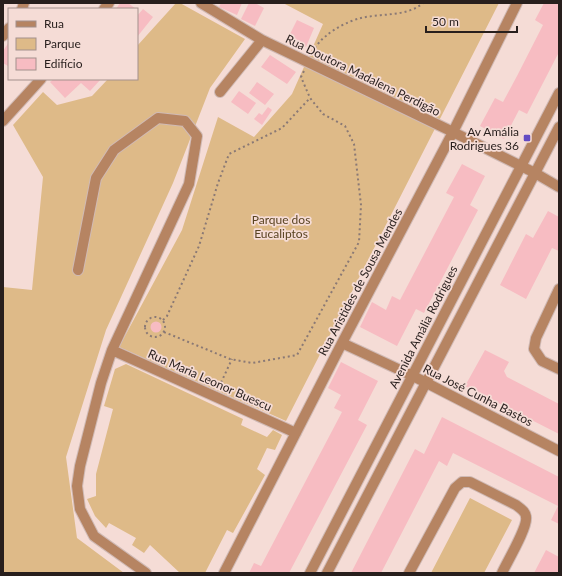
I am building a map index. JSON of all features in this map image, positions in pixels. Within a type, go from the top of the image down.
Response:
[{"type":"street","name":"Rua Doutora Madalena Perdigão","points":[[201,3],[262,40],[536,173],[559,187]]},
{"type":"street","name":"Rua Aristides de Sousa Mendes","points":[[224,573],[342,343],[453,132],[517,3]]},
{"type":"street","points":[[220,92],[262,40]]},
{"type":"street","points":[[3,121],[40,80]]},
{"type":"street","name":"Avenida Amália Rodrigues","points":[[310,573],[559,93]]},
{"type":"street","points":[[78,270],[96,178],[114,150],[158,118],[185,121],[198,136],[189,184],[112,350],[101,383],[80,466],[77,486],[80,510],[94,536],[146,573]]},
{"type":"street","points":[[327,573],[559,127]]},
{"type":"street","points":[[559,289],[536,338],[534,349],[542,361],[559,369]]},
{"type":"street","name":"Rua José Cunha Bastos","points":[[342,343],[413,376],[559,451]]},
{"type":"street","name":"Rua Maria Leonor Buescu","points":[[112,350],[296,433]]},
{"type":"street","points":[[409,573],[455,488],[462,482],[470,482],[516,505],[523,510],[526,517],[525,527],[502,573]]},
{"type":"path","points":[[164,332],[232,359],[252,363],[297,355],[359,242],[361,205],[354,144],[345,126],[323,114],[310,98],[301,77],[312,52],[325,36],[337,28],[361,18],[401,13],[418,8],[423,3]]},
{"type":"path","points":[[163,320],[167,316],[200,246],[218,182],[229,154],[282,128],[310,98]]},
{"type":"path","points":[[156,317],[163,320],[165,328],[164,332],[158,337],[154,337],[147,333],[144,326],[148,319],[156,317]]},
{"type":"path","points":[[216,397],[232,359]]},
{"type":"green space","points":[[176,3],[180,3],[245,39],[210,88],[173,183],[106,330],[66,457],[77,538],[124,573],[3,573],[3,287],[32,290],[43,177],[13,125],[43,92],[57,105],[92,96],[107,80],[138,80],[138,45]]},
{"type":"green space","name":"Parque dos Eucaliptos","points":[[283,3],[499,3],[286,421],[119,347],[182,230],[218,117],[254,137],[292,94],[323,24]]},
{"type":"green space","points":[[126,364],[243,419],[241,425],[267,437],[273,430],[282,435],[275,450],[267,448],[257,469],[265,475],[233,533],[227,530],[205,573],[180,573],[150,545],[144,553],[132,545],[136,538],[109,523],[106,528],[95,516],[87,499],[96,496],[96,474],[113,409],[104,406],[115,369]]},
{"type":"green space","points":[[470,498],[512,520],[484,573],[431,573]]},
{"type":"building","points":[[120,3],[128,3],[135,8],[117,8]]},
{"type":"building","points":[[221,3],[242,3],[237,15],[219,7]]},
{"type":"building","points":[[249,3],[255,3],[264,8],[255,26],[241,19]]},
{"type":"building","points":[[544,3],[559,3],[559,52],[527,114],[519,110],[504,139],[480,126],[495,98],[503,102],[517,76],[543,25],[535,20]]},
{"type":"building","points":[[143,9],[153,17],[138,36],[138,15]]},
{"type":"building","points":[[297,20],[314,28],[306,47],[288,38]]},
{"type":"building","points":[[8,44],[8,66],[3,63],[3,51]]},
{"type":"building","points":[[270,55],[296,72],[287,84],[261,67]]},
{"type":"building","points":[[53,80],[100,80],[90,91],[81,83],[65,98],[50,82]]},
{"type":"building","points":[[257,82],[274,94],[265,105],[249,93]]},
{"type":"building","points":[[239,91],[256,103],[248,114],[231,102]]},
{"type":"building","points":[[268,107],[272,110],[262,125],[254,119],[259,113],[262,115]]},
{"type":"building","points":[[462,164],[485,176],[470,205],[478,210],[424,313],[416,309],[397,346],[360,327],[372,302],[386,310],[392,296],[400,300],[454,197],[446,193]]},
{"type":"building","points":[[548,211],[559,217],[559,251],[552,248],[526,299],[500,285],[526,234],[533,238]]},
{"type":"building","points":[[154,322],[158,322],[160,323],[160,331],[154,332],[151,329],[151,325]]},
{"type":"building","points":[[485,350],[509,362],[504,371],[507,377],[559,404],[559,434],[465,386]]},
{"type":"building","points":[[341,362],[378,381],[358,420],[367,425],[289,573],[249,573],[254,563],[261,566],[342,412],[334,408],[341,395],[328,388]]},
{"type":"building","points":[[442,417],[559,477],[559,524],[551,520],[558,506],[453,453],[447,466],[439,461],[381,573],[351,573],[415,449],[424,454]]},
{"type":"building","points":[[546,550],[559,557],[559,573],[534,573]]},
{"type":"place","name":"Av Amália Rodrigues 36","points":[[527,138]]}]
